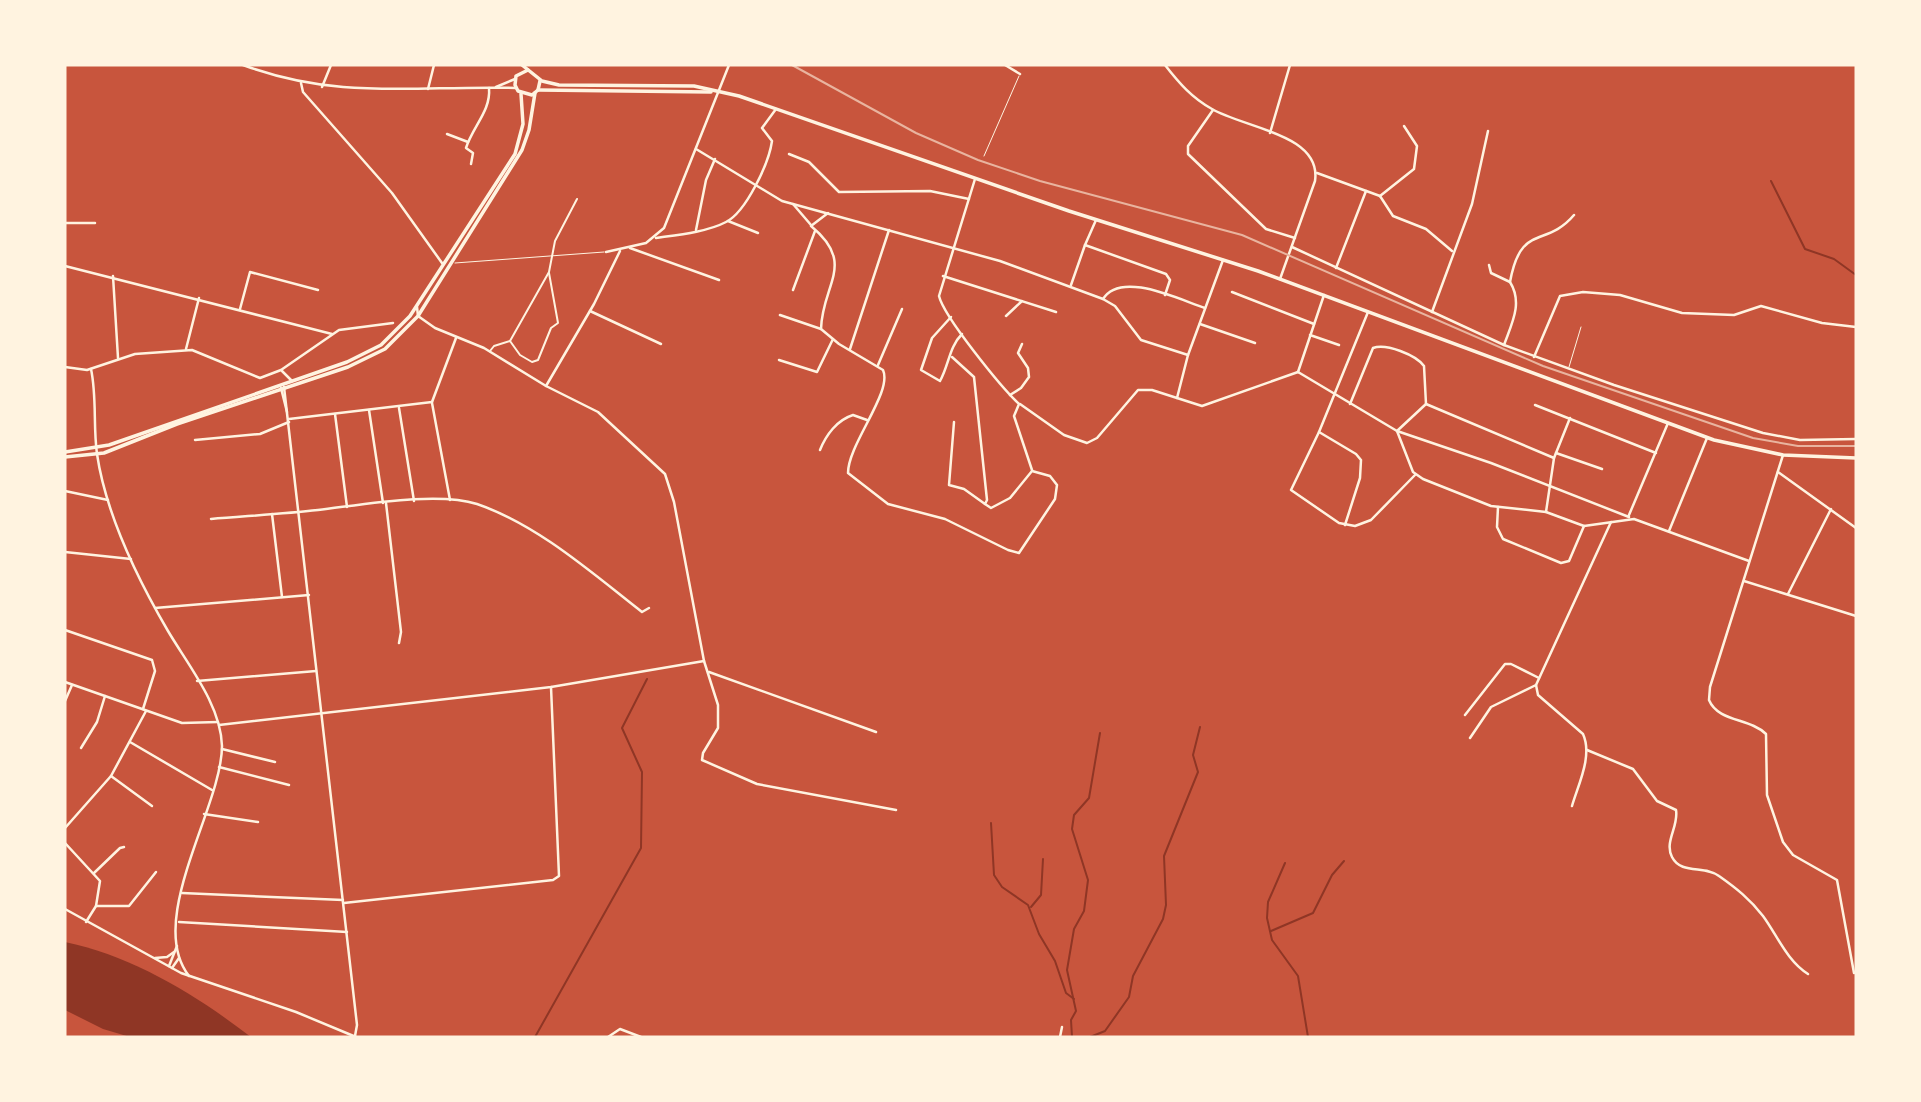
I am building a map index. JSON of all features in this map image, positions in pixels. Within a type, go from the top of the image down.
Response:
[{"type":"main road","points":[[65,452],[96,449],[283,388],[292,381],[377,348],[400,328],[419,303],[442,263],[514,154],[523,124],[521,94],[516,88],[515,79],[520,65],[546,83],[568,86],[694,86],[776,108],[975,179],[1280,279],[1707,438],[1783,455],[1856,458]]},
{"type":"main road","points":[[518,74],[530,70]]},
{"type":"main road","points":[[65,457],[97,455],[374,355],[402,334],[418,316],[522,150],[539,79]]},
{"type":"main road","points":[[521,94],[536,91],[720,92]]},
{"type":"street","points":[[243,65],[322,87],[516,88]]},
{"type":"street","points":[[260,71],[262,65]]},
{"type":"street","points":[[322,87],[331,65]]},
{"type":"street","points":[[428,89],[434,65]]},
{"type":"street","points":[[656,238],[663,228],[729,65]]},
{"type":"street","points":[[1005,65],[1020,74]]},
{"type":"street","points":[[1165,65],[1188,93],[1213,110],[1304,148],[1313,160],[1316,173],[1280,279]]},
{"type":"street","points":[[1270,133],[1290,65]]},
{"type":"street","points":[[490,88],[515,79]]},
{"type":"street","points":[[301,83],[303,92],[392,193],[442,263]]},
{"type":"street","points":[[471,164],[473,153],[466,148],[476,124],[486,110],[490,88]]},
{"type":"street","points":[[606,252],[728,221],[756,185],[771,144],[770,136],[762,128],[776,108]]},
{"type":"street","points":[[1213,110],[1188,146],[1188,154],[1266,229],[1295,238]]},
{"type":"street","points":[[1380,196],[1414,169],[1417,146],[1404,126]]},
{"type":"street","points":[[1432,312],[1472,204],[1488,131]]},
{"type":"street","points":[[447,134],[468,142]]},
{"type":"street","points":[[696,149],[793,204],[1017,267],[1103,299],[1115,306],[1141,340],[1188,355]]},
{"type":"street","points":[[789,154],[809,162],[834,188],[851,193],[929,191],[969,199]]},
{"type":"street","points":[[695,230],[706,180],[715,159]]},
{"type":"street","points":[[1316,173],[1380,196],[1393,216],[1426,229],[1453,252]]},
{"type":"street","points":[[975,179],[939,296],[951,317],[1010,395],[1064,435],[1091,442],[1138,390],[1177,398],[1192,405],[1209,404],[1298,372]]},
{"type":"street","points":[[1336,268],[1366,191]]},
{"type":"street","points":[[510,341],[525,359],[533,362],[538,360],[551,328],[558,321],[549,272],[551,257],[577,199]]},
{"type":"street","points":[[793,204],[828,243],[836,261],[821,329]]},
{"type":"street","points":[[811,226],[828,213]]},
{"type":"street","points":[[1510,282],[1513,265],[1523,244],[1564,225],[1574,215]]},
{"type":"street","points":[[1070,286],[1096,219]]},
{"type":"street","points":[[728,221],[758,233]]},
{"type":"street","points":[[65,223],[95,223]]},
{"type":"street","points":[[793,290],[816,230]]},
{"type":"street","points":[[850,349],[889,230]]},
{"type":"street","points":[[1085,246],[1166,274],[1170,280],[1165,295]]},
{"type":"street","points":[[1292,247],[1504,345],[1568,369],[1763,433],[1800,440],[1856,439]]},
{"type":"street","points":[[630,248],[672,266],[719,280]]},
{"type":"street","points":[[546,386],[590,311],[620,250]]},
{"type":"street","points":[[1177,398],[1188,355],[1223,260]]},
{"type":"street","points":[[1489,265],[1491,274],[1510,282],[1517,293],[1517,307],[1504,345]]},
{"type":"street","points":[[65,266],[200,298],[332,334]]},
{"type":"street","points":[[240,309],[250,272],[318,290]]},
{"type":"street","points":[[490,352],[494,346],[510,341],[549,272]]},
{"type":"street","points":[[113,276],[118,358]]},
{"type":"street","points":[[943,276],[1056,312]]},
{"type":"street","points":[[1103,299],[1110,290],[1127,285],[1205,309]]},
{"type":"street","points":[[1232,292],[1314,324]]},
{"type":"street","points":[[1534,357],[1560,296],[1583,292],[1620,295],[1682,313],[1734,315],[1761,306],[1822,323],[1856,327]]},
{"type":"street","points":[[1298,372],[1324,295]]},
{"type":"street","points":[[186,349],[200,298]]},
{"type":"street","points":[[1006,316],[1022,301]]},
{"type":"street","points":[[419,303],[418,316],[456,338],[490,352],[546,386],[598,412],[664,474],[674,502],[704,661],[716,695],[719,724],[702,755],[704,762],[757,784],[897,810]]},
{"type":"street","points":[[878,365],[902,309]]},
{"type":"street","points":[[590,311],[661,344]]},
{"type":"street","points":[[1368,312],[1319,432],[1291,490],[1346,525],[1371,520],[1415,475]]},
{"type":"street","points":[[780,315],[821,329],[878,365],[886,380],[850,459],[848,473],[888,504],[945,519],[1019,553],[1057,492],[1054,479],[1032,471]]},
{"type":"street","points":[[951,317],[932,338],[919,369],[940,381],[952,357],[953,346],[963,333]]},
{"type":"street","points":[[65,367],[91,369],[135,354],[186,349],[202,352],[251,376],[266,377],[281,370],[332,334],[346,328],[393,323]]},
{"type":"street","points":[[1200,324],[1255,343]]},
{"type":"street","points":[[1310,335],[1339,345]]},
{"type":"street","points":[[450,499],[432,402],[456,338]]},
{"type":"street","points":[[779,360],[817,372],[833,339]]},
{"type":"street","points":[[1010,395],[1021,388],[1030,373],[1018,353],[1022,344]]},
{"type":"street","points":[[1350,404],[1372,350],[1378,346],[1422,363],[1427,392],[1426,404],[1397,431]]},
{"type":"street","points":[[952,357],[970,371],[974,380],[975,411],[987,500],[985,504]]},
{"type":"street","points":[[91,369],[96,449],[108,500],[155,608],[218,723],[222,749],[219,767],[181,893],[177,946],[179,958],[189,976]]},
{"type":"street","points":[[281,370],[292,381]]},
{"type":"street","points":[[1298,372],[1397,431],[1749,561]]},
{"type":"street","points":[[65,909],[189,976],[296,1012],[355,1037],[347,932],[300,511],[283,388]]},
{"type":"street","points":[[195,440],[260,434],[289,420],[432,402]]},
{"type":"street","points":[[1019,404],[1014,416],[1032,471]]},
{"type":"street","points":[[1426,404],[1554,458]]},
{"type":"street","points":[[1535,405],[1656,453]]},
{"type":"street","points":[[399,406],[414,501]]},
{"type":"street","points":[[369,410],[401,632],[399,643]]},
{"type":"street","points":[[335,414],[347,507]]},
{"type":"street","points":[[820,450],[830,431],[845,419],[853,415],[867,420]]},
{"type":"street","points":[[1546,512],[1554,458],[1570,418]]},
{"type":"street","points":[[954,422],[949,485],[964,489],[991,508],[1002,504],[1032,471]]},
{"type":"street","points":[[1629,517],[1668,423]]},
{"type":"street","points":[[1397,431],[1415,475],[1498,507],[1546,512],[1584,526],[1629,517]]},
{"type":"street","points":[[1319,432],[1356,454],[1361,460],[1360,478],[1346,525]]},
{"type":"street","points":[[1669,531],[1707,438]]},
{"type":"street","points":[[1556,453],[1602,469]]},
{"type":"street","points":[[1783,455],[1710,687],[1709,700],[1714,709],[1766,734],[1766,787],[1772,815],[1791,853],[1837,880],[1854,973]]},
{"type":"street","points":[[1778,472],[1856,528]]},
{"type":"street","points":[[65,491],[89,499],[108,500]]},
{"type":"street","points":[[211,519],[450,499],[478,505],[511,519],[553,545],[642,612],[649,608]]},
{"type":"street","points":[[1498,507],[1497,527],[1503,539],[1560,563],[1569,561],[1584,526]]},
{"type":"street","points":[[1788,595],[1831,509]]},
{"type":"street","points":[[272,513],[282,597]]},
{"type":"street","points":[[1572,806],[1587,750],[1583,734],[1538,695],[1536,685],[1611,522]]},
{"type":"street","points":[[65,552],[132,558]]},
{"type":"street","points":[[1744,581],[1856,616]]},
{"type":"street","points":[[155,608],[309,596]]},
{"type":"street","points":[[65,630],[150,659],[155,665],[144,710],[130,742],[111,776],[65,828]]},
{"type":"street","points":[[65,682],[191,725],[551,687],[704,661]]},
{"type":"street","points":[[1465,715],[1505,664],[1511,664],[1539,678]]},
{"type":"street","points":[[197,681],[317,670]]},
{"type":"street","points":[[709,671],[876,732]]},
{"type":"street","points":[[65,701],[72,685]]},
{"type":"street","points":[[1471,738],[1491,707],[1536,685]]},
{"type":"street","points":[[181,893],[343,901],[553,880],[559,876],[551,687]]},
{"type":"street","points":[[81,748],[94,727],[105,696]]},
{"type":"street","points":[[130,742],[212,790]]},
{"type":"street","points":[[222,749],[275,762]]},
{"type":"street","points":[[1587,750],[1633,769],[1657,801],[1676,810],[1677,819],[1670,844],[1672,856],[1677,863],[1684,868],[1718,875],[1742,892],[1764,917],[1775,939],[1808,974]]},
{"type":"street","points":[[219,767],[289,785]]},
{"type":"street","points":[[111,776],[152,806]]},
{"type":"street","points":[[204,814],[258,822]]},
{"type":"street","points":[[65,843],[94,873],[101,885],[96,906],[86,922]]},
{"type":"street","points":[[94,873],[124,847]]},
{"type":"street","points":[[96,906],[129,906],[156,872]]},
{"type":"street","points":[[178,922],[347,932]]},
{"type":"street","points":[[171,968],[177,946]]},
{"type":"street","points":[[151,957],[163,958],[174,952]]},
{"type":"street","points":[[171,968],[179,958]]},
{"type":"street","points":[[1060,1037],[1062,1027]]},
{"type":"street","points":[[608,1037],[617,1029],[641,1037]]},
{"type":"lane","points":[[984,156],[1020,74]]},
{"type":"lane","points":[[449,264],[606,252]]},
{"type":"lane","points":[[1568,369],[1581,327]]},
{"type":"shaded area","points":[[65,942],[115,957],[163,979],[208,1006],[251,1037],[130,1037],[103,1029],[65,1010]]},
{"type":"waterway","points":[[1771,181],[1805,249],[1834,259],[1856,275]]},
{"type":"waterway","points":[[535,1037],[641,848],[642,772],[622,728],[647,679]]},
{"type":"waterway","points":[[1090,1037],[1105,1031],[1129,997],[1133,976],[1163,919],[1166,905],[1164,856],[1198,772],[1193,755],[1200,727]]},
{"type":"waterway","points":[[1072,1037],[1071,1020],[1076,1011],[1067,970],[1074,929],[1084,911],[1088,880],[1072,829],[1074,815],[1089,798],[1100,733]]},
{"type":"waterway","points":[[991,823],[994,875],[1002,887],[1028,905],[1039,934],[1055,961],[1066,993],[1074,999]]},
{"type":"waterway","points":[[1031,907],[1041,895],[1043,859]]},
{"type":"waterway","points":[[1271,931],[1313,913],[1332,875],[1344,861]]},
{"type":"waterway","points":[[1285,863],[1268,902],[1267,918],[1272,940],[1298,976],[1308,1037]]},
{"type":"railway","points":[[792,65],[916,133],[978,160],[1040,181],[1242,235],[1543,366],[1753,438],[1798,446],[1856,446]]}]
